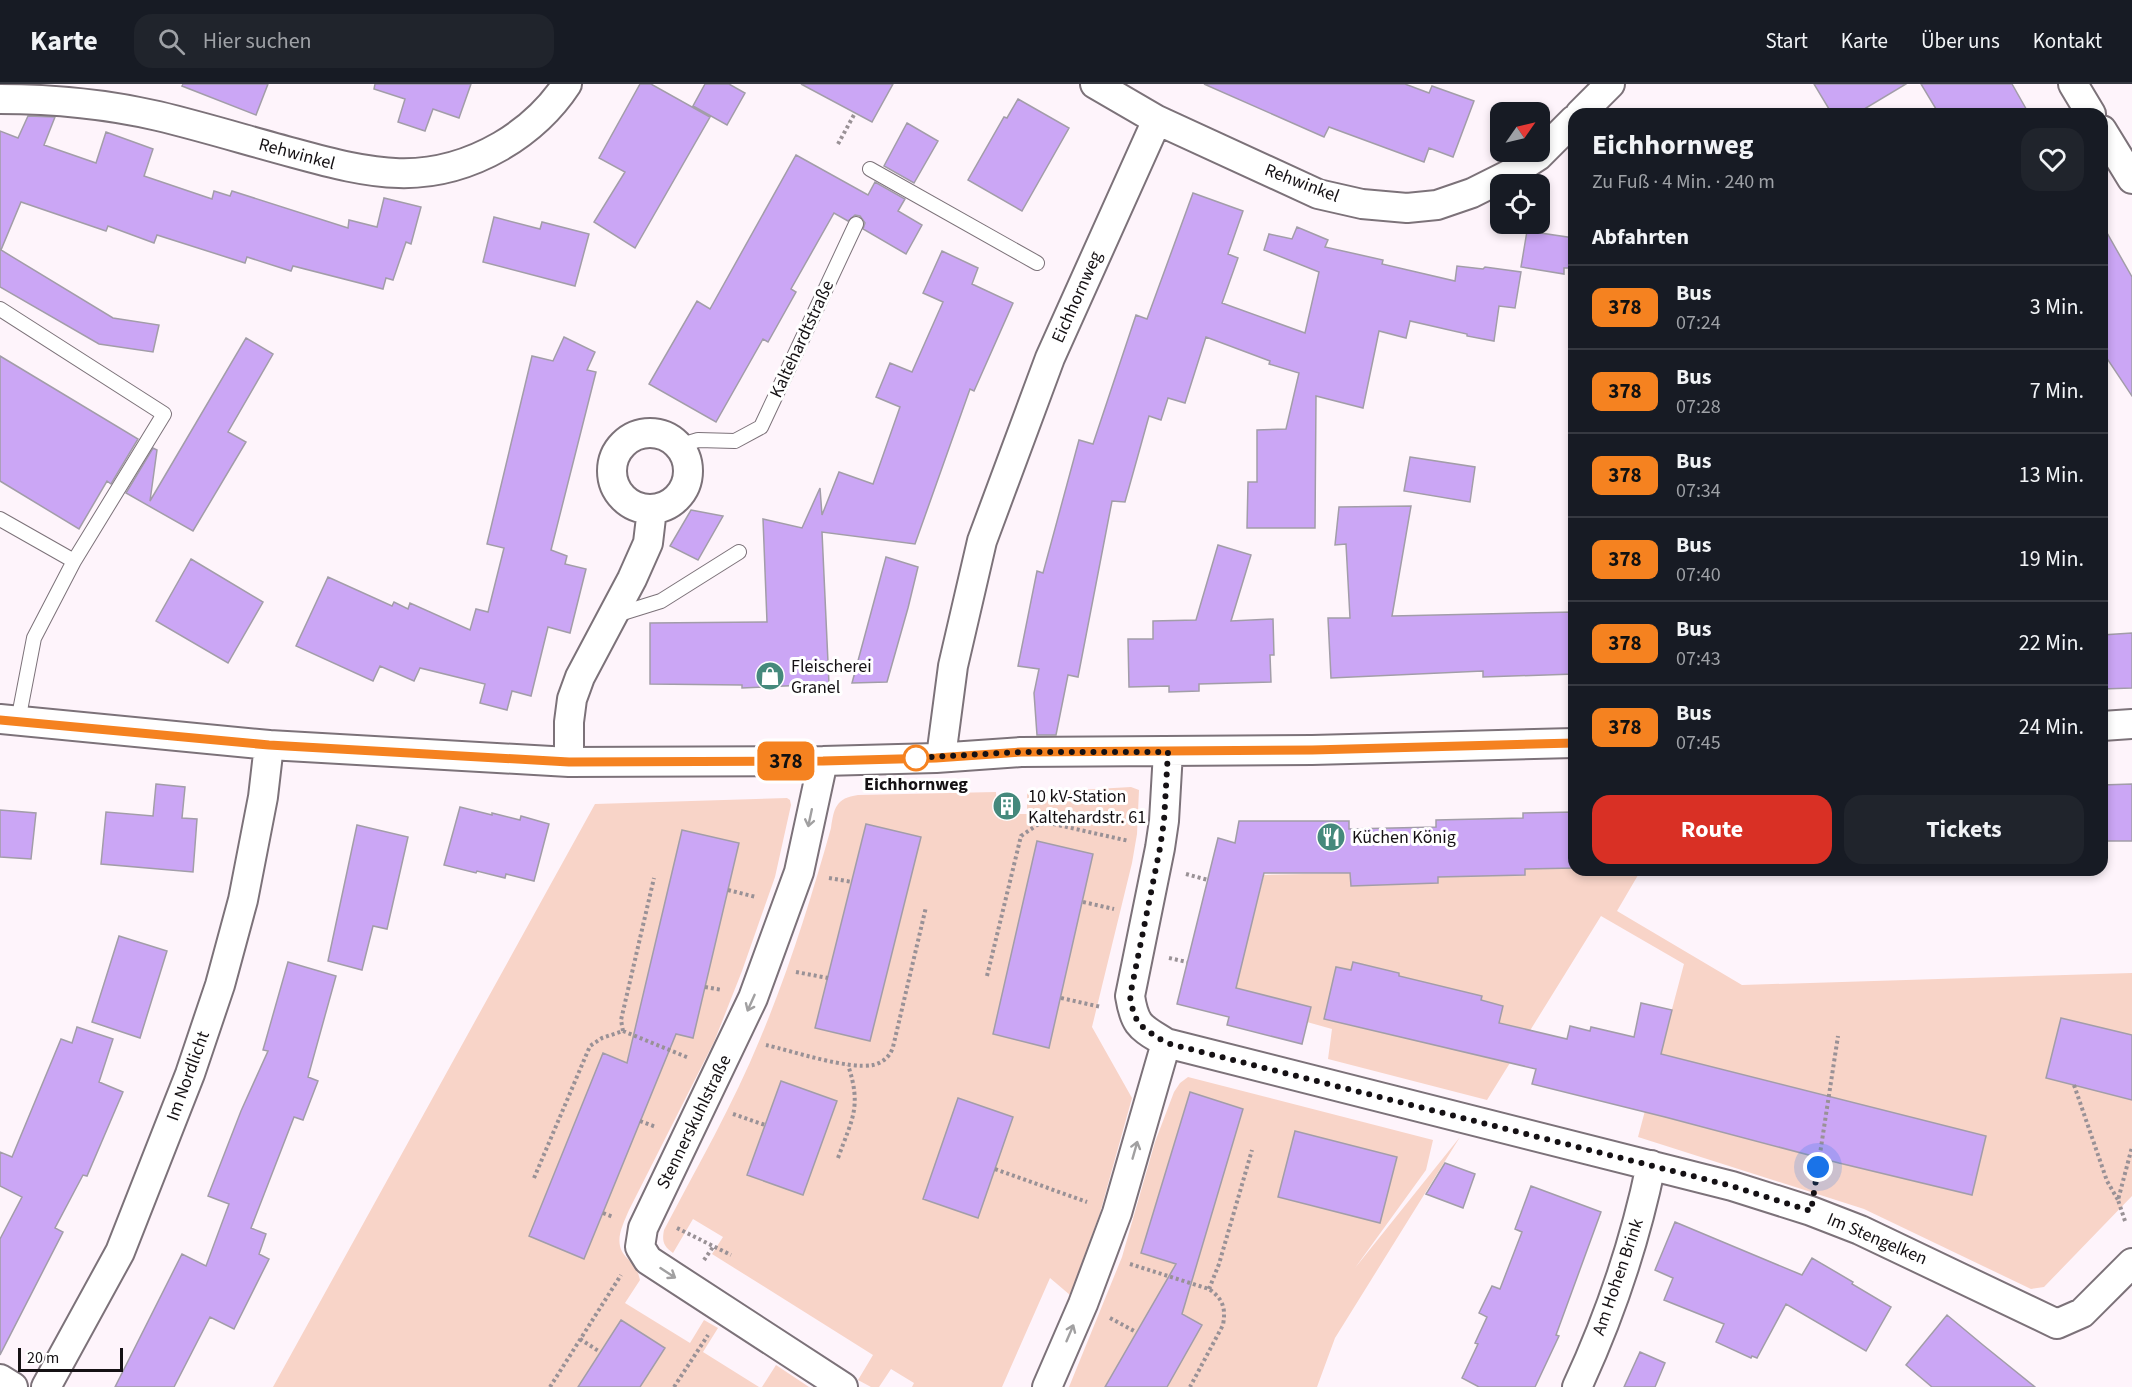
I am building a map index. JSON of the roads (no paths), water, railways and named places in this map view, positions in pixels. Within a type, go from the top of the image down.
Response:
[{"type":"street","name":"Rehwinkel","points":[[0,99],[83,102],[158,116],[370,172],[418,174],[466,162],[507,142],[545,113],[567,84]]},
{"type":"street","name":"Rehwinkel","points":[[1095,84],[1157,120],[1318,194],[1362,204],[1407,208],[1437,205],[1472,194],[1538,156],[1568,126]]},
{"type":"street","points":[[1586,108],[1610,84]]},
{"type":"street","points":[[2073,84],[2087,108]]},
{"type":"street","name":"Eichhornweg","points":[[941,757],[953,666],[982,541],[1050,358],[1157,120]]},
{"type":"street","points":[[2108,140],[2132,179]]},
{"type":"street","points":[[643,434],[656,434],[668,438],[678,446],[685,456],[687,480],[682,491],[674,500],[664,507],[652,509],[634,506],[619,494],[612,470],[614,457],[626,442],[643,434]]},
{"type":"street","points":[[569,762],[569,722],[572,699],[580,677],[613,616],[648,543],[652,509]]},
{"type":"street","points":[[9,720],[269,745],[569,762],[823,761],[1021,752],[1168,752],[1568,743]]},
{"type":"street","points":[[2108,726],[2132,724]]},
{"type":"street","name":"Im Nordlicht","points":[[46,1387],[120,1252],[190,1074],[220,985],[243,900],[263,797],[269,745]]},
{"type":"street","points":[[1047,1387],[1117,1213],[1166,1043],[1138,1025],[1133,1014],[1130,996],[1160,848],[1168,752]]},
{"type":"street","name":"Stennerskuhlstraße","points":[[823,761],[795,883],[753,998],[643,1228],[640,1247],[648,1260],[843,1387]]},
{"type":"street","name":"Im Stengelken","points":[[1166,1043],[1732,1186],[1811,1211],[1871,1234],[2058,1324],[2082,1313],[2132,1263]]},
{"type":"street","name":"Am Hohen Brink","points":[[1577,1387],[1625,1267],[1641,1215],[1651,1165]]},
{"type":"street","points":[[0,1379],[14,1387]]},
{"type":"lane","points":[[870,169],[1037,263]]},
{"type":"lane","name":"Kaltehardtstraße","points":[[678,446],[698,440],[735,441],[761,427],[856,224]]},
{"type":"lane","points":[[0,309],[164,414],[74,561],[34,638],[9,720]]},
{"type":"lane","points":[[0,519],[74,561]]},
{"type":"lane","points":[[613,616],[661,601],[739,552]]},
{"type":"place","name":"Fleischerei Granel","points":[[770,676]]},
{"type":"place","name":"Eichhornweg","points":[[916,758]]},
{"type":"place","name":"10 kV-Station Kaltehardstr. 61","points":[[1007,806]]},
{"type":"place","name":"Küchen König","points":[[1331,837]]}]
